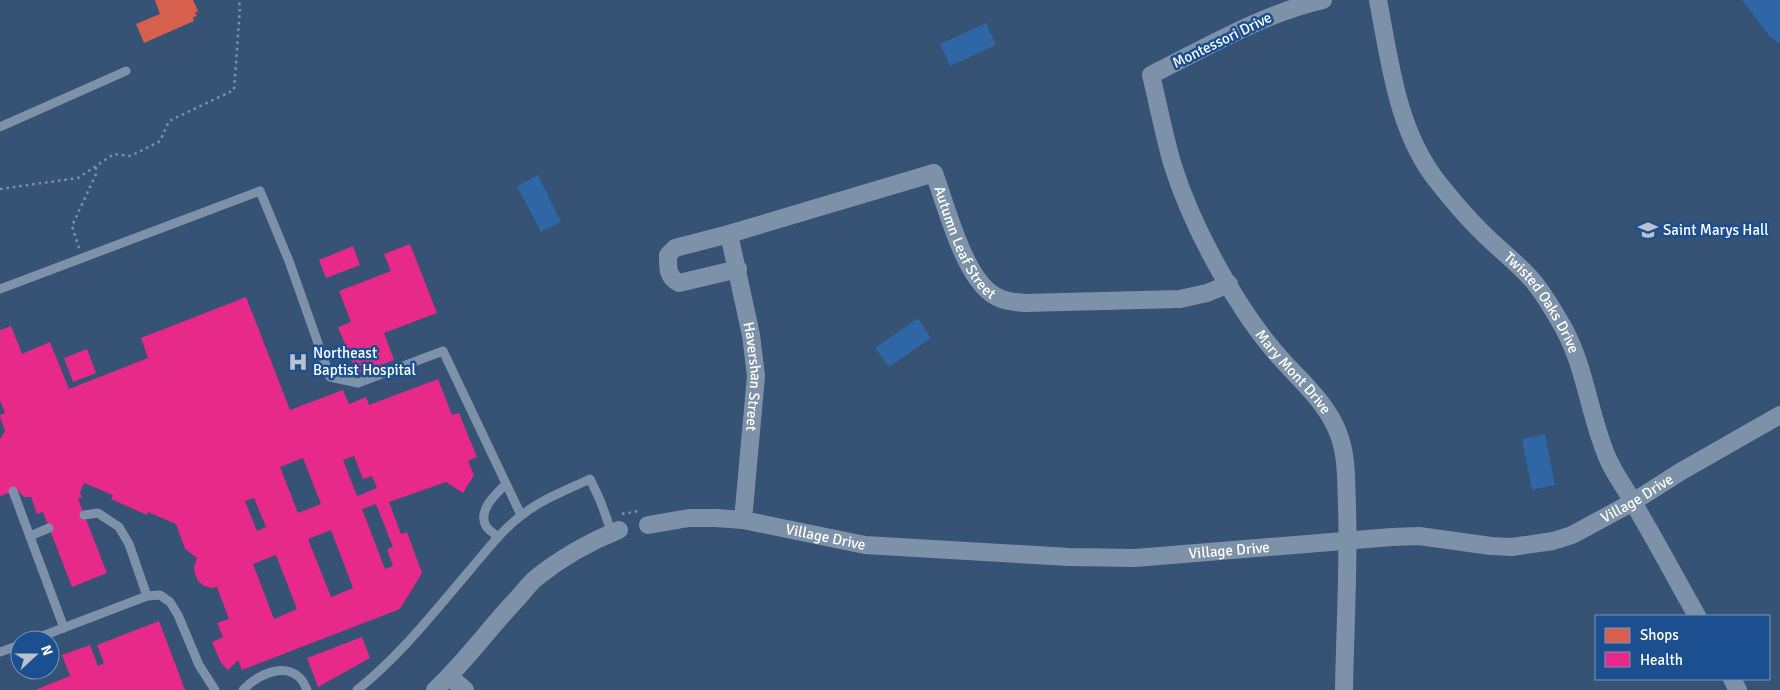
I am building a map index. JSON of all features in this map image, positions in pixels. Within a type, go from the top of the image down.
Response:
[{"type":"street","name":"Montessori Drive","points":[[1151,74],[1273,14],[1323,0]]},
{"type":"street","name":"Twisted Oaks Drive","points":[[1378,0],[1395,92],[1404,119],[1421,156],[1436,180],[1469,219],[1516,262],[1550,305],[1576,354],[1608,458],[1618,479],[1633,502],[1696,615]]},
{"type":"street","name":"Mary Mont Drive","points":[[1151,74],[1173,163],[1193,217],[1213,260],[1248,315],[1282,360],[1317,398],[1333,420],[1344,450],[1348,539],[1344,690]]},
{"type":"street","name":"Autumn Leaf Street","points":[[738,269],[679,283],[672,279],[669,273],[668,255],[674,248],[729,234],[934,172],[970,266],[984,286],[1002,299],[1025,303],[1180,299],[1207,293],[1229,284]]},
{"type":"street","name":"Havershan Street","points":[[729,234],[751,335],[756,376],[743,520]]},
{"type":"street","name":"Village Drive","points":[[648,525],[689,518],[743,520],[865,545],[1069,557],[1135,558],[1348,539],[1419,536],[1491,546],[1532,545],[1572,535],[1633,502],[1680,472],[1780,415]]},
{"type":"street","points":[[436,690],[450,677],[502,614],[535,579],[568,555],[595,540],[615,532]]},
{"type":"street","points":[[450,677],[465,690]]},
{"type":"lane","points":[[0,127],[126,71]]},
{"type":"lane","points":[[0,289],[260,191],[289,261],[330,377],[358,383],[443,351],[522,515]]},
{"type":"lane","points":[[357,690],[378,673],[406,645],[498,537],[522,515],[554,496],[590,479],[615,532]]},
{"type":"lane","points":[[498,537],[485,526],[484,512],[493,498],[506,484]]},
{"type":"lane","points":[[13,492],[64,628]]},
{"type":"lane","points":[[84,515],[98,513],[119,527],[129,544],[147,596]]},
{"type":"lane","points":[[30,536],[49,528]]},
{"type":"lane","points":[[59,630],[147,596],[160,595],[170,602],[178,615],[199,665],[215,690]]},
{"type":"lane","points":[[244,690],[268,673],[288,670],[300,677],[307,690]]},
{"type":"path","points":[[0,189],[78,178],[114,154],[131,156],[160,141],[169,121],[234,90],[239,0]]},
{"type":"path","points":[[83,258],[72,226],[96,174],[96,166]]},
{"type":"shaded area","points":[[1742,0],[1780,0],[1780,44],[1770,37]]},
{"type":"shaded area","points":[[986,23],[996,45],[950,66],[940,44]]},
{"type":"shaded area","points":[[538,175],[561,222],[541,232],[517,186]]},
{"type":"shaded area","points":[[918,318],[931,338],[889,367],[875,348]]},
{"type":"shaded area","points":[[1545,434],[1555,485],[1532,490],[1522,439]]},
{"type":"building: Shops","points":[[155,0],[193,0],[198,11],[195,13],[197,16],[193,17],[194,21],[144,43],[136,24],[160,14]]},
{"type":"building: Health","points":[[410,244],[437,313],[384,333],[394,360],[357,374],[338,327],[351,322],[339,291],[391,271],[384,254]]},
{"type":"building: Health","points":[[353,246],[360,265],[326,278],[319,260]]},
{"type":"building: Health","points":[[246,297],[290,410],[343,390],[349,404],[366,397],[369,405],[438,379],[452,415],[459,413],[477,457],[468,461],[474,475],[463,493],[446,482],[389,502],[401,534],[407,532],[422,573],[400,609],[242,670],[238,660],[228,670],[221,663],[212,642],[223,637],[217,623],[229,619],[217,587],[204,586],[198,581],[194,567],[197,558],[185,549],[176,524],[148,512],[147,515],[111,499],[113,495],[84,483],[80,493],[82,497],[78,499],[107,573],[72,587],[43,512],[37,514],[31,497],[24,497],[17,490],[0,496],[0,439],[5,431],[0,415],[5,413],[0,400],[0,330],[11,326],[22,354],[50,342],[69,389],[148,358],[141,338]],"holes":[[[354,456],[363,479],[372,476],[377,488],[357,496],[343,460]],[[303,458],[321,504],[298,513],[280,467]],[[254,498],[266,527],[257,531],[245,501]],[[376,504],[393,547],[387,549],[393,566],[385,569],[362,509]],[[331,530],[353,588],[331,597],[308,539]],[[276,555],[297,609],[274,619],[253,564]]]},
{"type":"building: Health","points":[[87,349],[96,373],[73,382],[64,358]]},
{"type":"building: Health","points":[[159,621],[185,690],[35,690],[70,676],[62,655],[90,645],[98,666],[104,663],[97,645]]},
{"type":"building: Health","points":[[362,637],[370,658],[318,687],[307,658]]},
{"type":"place","name":"Saint Marys Hall","points":[[1648,230]]},
{"type":"place","name":"Northeast Baptist Hospital","points":[[298,362]]}]
